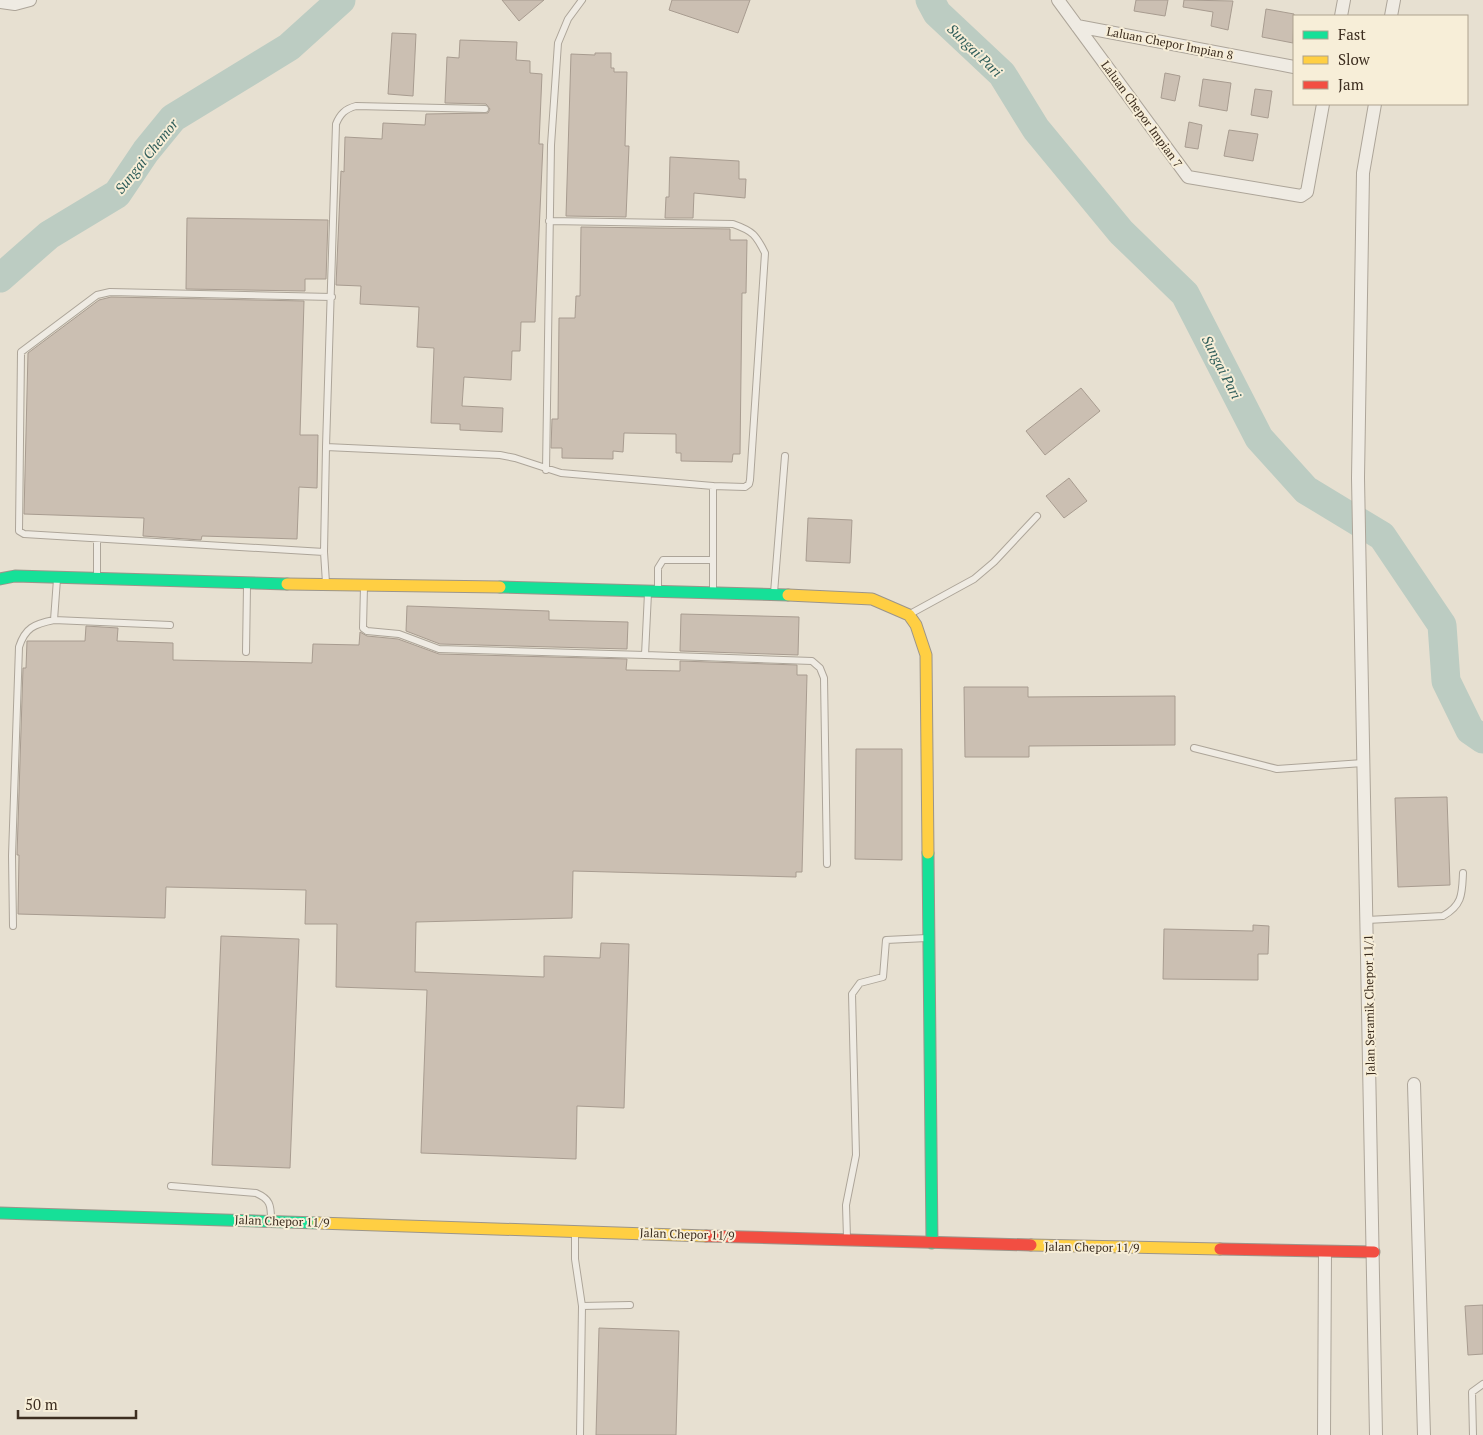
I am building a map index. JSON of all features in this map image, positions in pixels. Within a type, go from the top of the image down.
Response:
[{"type":"street","points":[[0,2],[15,4],[30,0]]},
{"type":"street","points":[[1058,0],[1077,26]]},
{"type":"street","points":[[1341,15],[1344,0]]},
{"type":"street","points":[[1391,15],[1394,0]]},
{"type":"street","name":"Laluan Chepor Impian 8","points":[[1077,26],[1293,67]]},
{"type":"street","name":"Laluan Chepor Impian 7","points":[[1077,26],[1188,177],[1302,196],[1307,192],[1323,105]]},
{"type":"street","name":"Jalan Seramik Chepor 11/1","points":[[1375,105],[1363,173],[1358,478],[1376,1435]]},
{"type":"street","points":[[0,579],[15,576],[247,584],[364,584],[774,594],[872,599],[909,615],[916,625],[926,655],[932,1243]]},
{"type":"street","points":[[1414,1084],[1424,1435]]},
{"type":"street","name":"Jalan Chepor 11/9","points":[[0,1213],[271,1220],[932,1243],[1374,1252]]},
{"type":"street","points":[[1324,1435],[1325,1252]]},
{"type":"lane","points":[[546,470],[551,145],[558,43],[568,19],[582,0]]},
{"type":"lane","points":[[326,584],[324,552],[326,447],[336,124],[339,116],[347,109],[356,106],[485,109]]},
{"type":"lane","points":[[326,447],[500,455],[561,473],[713,486],[745,487],[749,484],[765,254],[759,240],[750,230],[733,224],[550,221]]},
{"type":"lane","points":[[324,552],[24,534],[19,531],[21,352],[97,296],[110,292],[332,297]]},
{"type":"lane","points":[[774,594],[784,456]]},
{"type":"lane","points":[[713,486],[713,593]]},
{"type":"lane","points":[[909,615],[974,579],[994,562],[1037,516]]},
{"type":"lane","points":[[97,539],[97,580]]},
{"type":"lane","points":[[645,655],[653,592],[658,568],[663,560],[713,560]]},
{"type":"lane","points":[[54,620],[57,578]]},
{"type":"lane","points":[[246,652],[247,584]]},
{"type":"lane","points":[[364,584],[363,628],[367,632],[399,634],[439,649],[812,661],[820,668],[824,678],[827,864]]},
{"type":"lane","points":[[13,926],[12,856],[19,648],[23,635],[28,628],[36,624],[54,620],[170,625]]},
{"type":"lane","points":[[1194,748],[1277,769],[1363,763]]},
{"type":"lane","points":[[1367,920],[1443,916],[1454,910],[1460,900],[1463,873]]},
{"type":"lane","points":[[847,1240],[846,1205],[856,1155],[852,994],[860,983],[883,977],[886,940],[929,938]]},
{"type":"lane","points":[[171,1186],[256,1193],[267,1197],[271,1205],[271,1220]]},
{"type":"lane","points":[[575,1230],[575,1259],[582,1306],[580,1435]]},
{"type":"lane","points":[[582,1306],[630,1305]]},
{"type":"lane","points":[[1473,1435],[1472,1392],[1483,1384]]},
{"type":"building","points":[[502,0],[544,0],[519,21]]},
{"type":"building","points":[[672,0],[750,0],[738,33],[669,10]]},
{"type":"building","points":[[1136,0],[1168,0],[1165,16],[1134,11]]},
{"type":"building","points":[[1184,0],[1233,1],[1228,30],[1211,26],[1213,12],[1183,7]]},
{"type":"building","points":[[1266,9],[1294,14],[1293,43],[1262,37]]},
{"type":"building","points":[[392,33],[416,34],[413,96],[388,94]]},
{"type":"building","points":[[460,40],[517,42],[516,60],[530,61],[530,73],[542,74],[539,144],[543,144],[535,322],[521,322],[520,351],[512,351],[511,380],[464,377],[462,406],[503,408],[502,432],[460,430],[460,424],[431,423],[434,348],[417,347],[419,307],[360,304],[361,286],[336,285],[341,171],[344,172],[345,137],[382,139],[383,123],[425,125],[426,114],[488,113],[490,109],[486,104],[445,103],[447,57],[459,58]]},
{"type":"building","points":[[595,53],[611,53],[611,68],[614,68],[614,72],[627,72],[625,146],[629,146],[626,217],[566,216],[571,54],[595,55]]},
{"type":"building","points":[[1165,73],[1180,76],[1175,101],[1161,98]]},
{"type":"building","points":[[1203,79],[1231,83],[1227,111],[1199,106]]},
{"type":"building","points":[[1255,89],[1272,91],[1268,118],[1251,115]]},
{"type":"building","points":[[1189,122],[1202,125],[1198,149],[1185,147]]},
{"type":"building","points":[[1229,130],[1258,134],[1253,161],[1224,156]]},
{"type":"building","points":[[670,157],[739,161],[739,179],[746,179],[745,198],[694,193],[693,218],[665,218],[666,197],[669,197]]},
{"type":"building","points":[[187,218],[328,220],[326,279],[305,279],[305,291],[186,289]]},
{"type":"building","points":[[581,227],[730,229],[730,240],[747,240],[746,293],[742,293],[740,454],[733,454],[732,462],[681,461],[681,453],[676,453],[676,434],[624,433],[623,452],[613,451],[613,459],[562,458],[562,448],[551,448],[552,419],[558,419],[559,318],[575,318],[576,296],[580,296]]},
{"type":"building","points":[[111,297],[304,301],[300,435],[318,435],[317,488],[299,487],[297,539],[202,536],[201,540],[143,536],[144,518],[24,514],[28,353],[99,300]]},
{"type":"building","points":[[1081,388],[1100,411],[1045,455],[1026,431]]},
{"type":"building","points":[[1069,478],[1087,501],[1064,518],[1046,496]]},
{"type":"building","points":[[808,518],[852,520],[850,563],[806,561]]},
{"type":"building","points":[[407,606],[549,611],[549,620],[628,622],[627,649],[440,644],[406,631]]},
{"type":"building","points":[[681,614],[799,617],[798,655],[680,651]]},
{"type":"building","points":[[86,626],[118,628],[117,641],[173,643],[173,660],[312,663],[313,644],[359,645],[360,632],[367,636],[398,639],[439,654],[627,659],[626,670],[680,671],[680,661],[797,665],[797,675],[807,675],[802,872],[796,872],[796,877],[573,871],[572,918],[416,922],[415,972],[544,977],[544,956],[600,958],[601,943],[629,944],[624,1108],[577,1106],[576,1159],[421,1153],[427,990],[336,987],[337,924],[305,924],[306,890],[166,887],[165,918],[18,914],[19,855],[17,855],[23,668],[26,668],[27,641],[85,641]]},
{"type":"building","points":[[964,687],[1028,687],[1028,697],[1175,696],[1175,745],[1029,746],[1029,757],[965,757]]},
{"type":"building","points":[[856,749],[902,749],[902,860],[855,859]]},
{"type":"building","points":[[1447,797],[1450,885],[1398,887],[1395,798]]},
{"type":"building","points":[[1253,925],[1269,926],[1268,954],[1258,954],[1258,980],[1163,979],[1164,929],[1253,931]]},
{"type":"building","points":[[221,936],[299,939],[290,1168],[212,1165]]},
{"type":"building","points":[[1483,1305],[1483,1354],[1468,1355],[1465,1306]]},
{"type":"building","points":[[599,1328],[679,1331],[676,1435],[596,1435]]},
{"type":"waterway","name":"Sungai Chemor","points":[[0,278],[49,235],[117,194],[146,151],[173,118],[289,47],[341,0]]},
{"type":"waterway","name":"Sungai Pari","points":[[930,0],[937,13],[1002,74],[1036,129],[1121,232],[1185,294],[1259,438],[1306,490],[1382,536],[1442,625],[1446,681],[1470,730],[1483,739]]},
{"type":"traffic: fast","points":[[0,579],[15,576],[287,584]]},
{"type":"traffic: fast","points":[[500,587],[788,595]]},
{"type":"traffic: fast","points":[[928,853],[932,1243]]},
{"type":"traffic: fast","points":[[0,1213],[318,1223]]},
{"type":"traffic: slow","points":[[287,584],[500,587]]},
{"type":"traffic: slow","points":[[788,595],[872,599],[909,615],[916,625],[926,655],[928,853]]},
{"type":"traffic: slow","points":[[318,1223],[706,1236]]},
{"type":"traffic: slow","points":[[1031,1245],[1220,1249]]},
{"type":"traffic: jam","points":[[706,1236],[1031,1245]]},
{"type":"traffic: jam","points":[[1220,1249],[1374,1252]]}]
